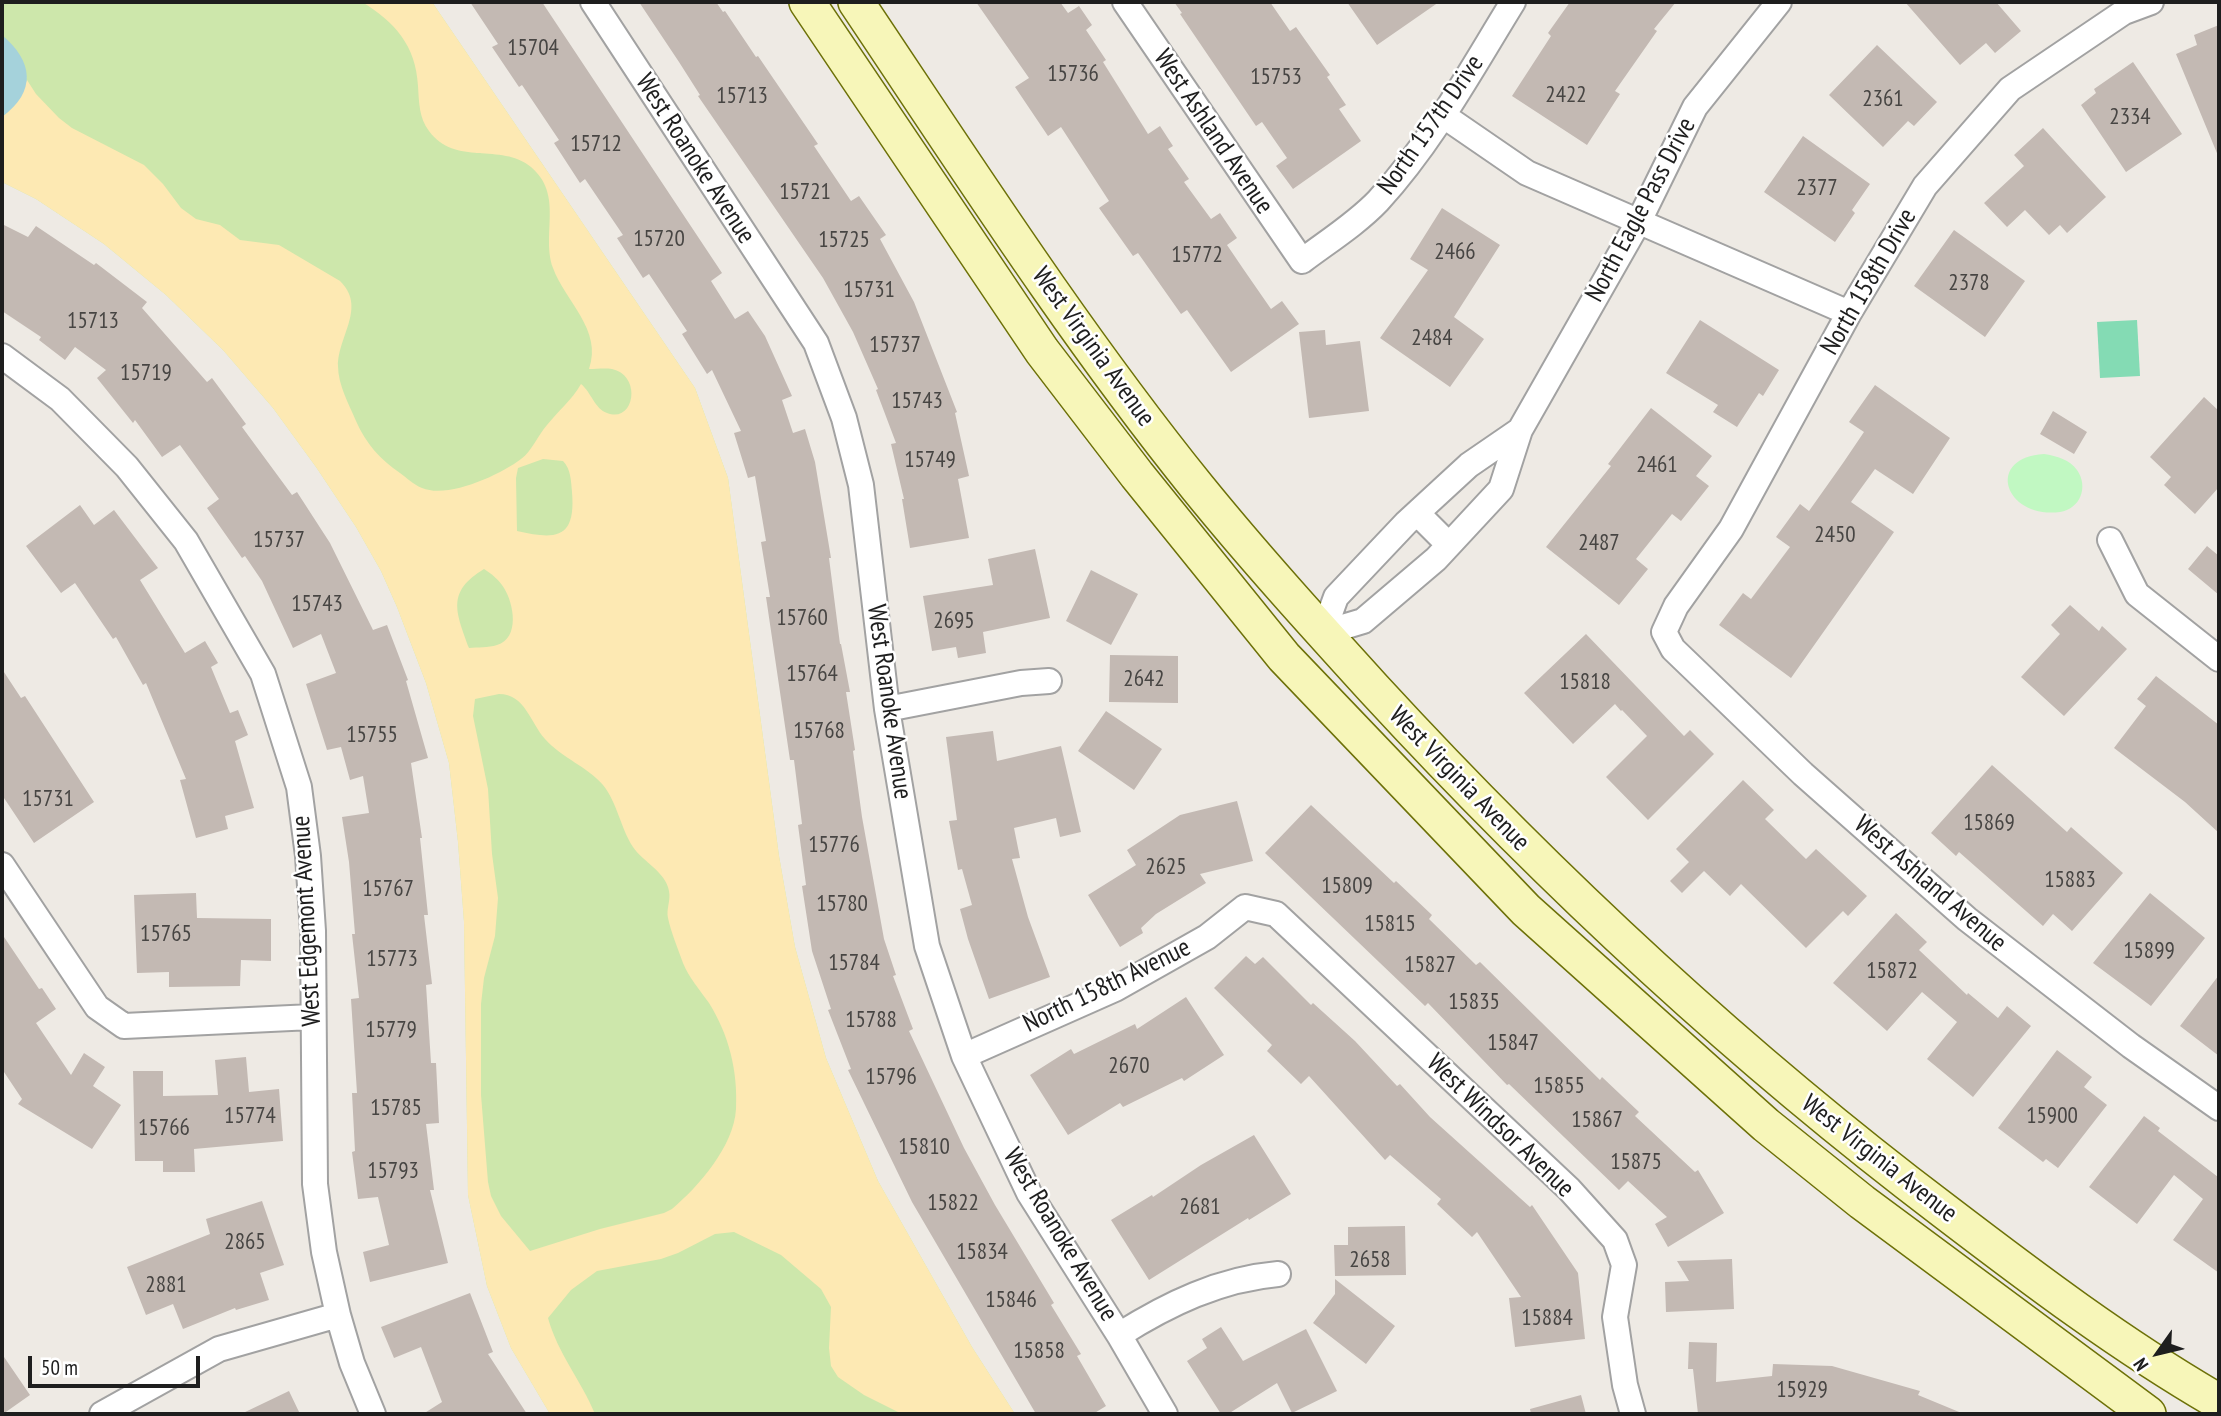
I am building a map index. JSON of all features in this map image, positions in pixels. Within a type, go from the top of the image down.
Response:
[{"type":"main road","name":"West Virginia Avenue","points":[[807,2],[1042,351],[1284,657],[1526,910],[1756,1116],[1862,1202],[2148,1414]]},
{"type":"main road","name":"West Virginia Avenue","points":[[856,2],[1022,249],[1102,362],[1195,485],[1323,633],[1457,779],[1557,880],[1682,996],[1793,1092],[2030,1277],[2164,1371],[2219,1402]]},
{"type":"street","name":"West Roanoke Avenue","points":[[593,2],[816,343],[845,418],[861,485],[887,709],[927,946],[964,1056],[1029,1193],[1166,1414]]},
{"type":"street","name":"West Ashland Avenue","points":[[1125,2],[1302,261]]},
{"type":"street","name":"North 157th Drive","points":[[1302,261],[1376,203],[1413,160],[1444,116],[1513,2]]},
{"type":"street","name":"North Eagle Pass Drive","points":[[1323,633],[1363,621],[1449,545],[1501,489],[1520,430],[1639,221],[1695,107],[1779,2]]},
{"type":"street","name":"North 158th Drive","points":[[1664,632],[1676,606],[1731,529],[1849,313],[1925,186],[2010,89],[2124,12],[2151,2]]},
{"type":"street","points":[[1444,116],[1527,173],[1849,313]]},
{"type":"street","name":"West Edgemont Avenue","points":[[2,356],[60,399],[127,467],[186,541],[263,674],[299,788],[308,856],[313,931],[315,1184],[324,1252],[352,1363],[373,1414]]},
{"type":"street","name":"North Eagle Pass Drive","points":[[1323,633],[1336,597],[1417,513],[1469,465],[1520,430]]},
{"type":"street","points":[[1417,513],[1449,545]]},
{"type":"street","points":[[2110,540],[2137,594],[2219,659]]},
{"type":"street","name":"West Ashland Avenue","points":[[1664,632],[1673,649],[1783,755],[1967,919],[2131,1046],[2219,1108]]},
{"type":"street","points":[[887,709],[1021,683],[1049,681]]},
{"type":"street","points":[[2,865],[97,1007],[124,1026],[312,1017]]},
{"type":"street","name":"North 158th Avenue","points":[[964,1056],[1115,989],[1208,937],[1245,907]]},
{"type":"street","name":"West Windsor Avenue","points":[[1245,907],[1276,914],[1569,1189],[1615,1240],[1624,1265],[1615,1317],[1625,1385],[1633,1414]]},
{"type":"street","points":[[1119,1335],[1149,1315],[1211,1287],[1250,1276],[1278,1274]]},
{"type":"street","points":[[102,1414],[219,1349],[338,1315]]},
{"type":"green space","points":[[2,2],[432,2],[695,388],[728,478],[779,856],[795,947],[826,1058],[878,1181],[972,1347],[1015,1414],[550,1414],[511,1348],[487,1286],[468,1195],[464,922],[449,763],[426,683],[397,607],[381,571],[356,527],[316,467],[273,408],[223,350],[166,295],[104,244],[36,199],[2,182]]},
{"type":"green space","points":[[2137,320],[2140,376],[2100,378],[2097,322]]},
{"type":"green space","points":[[2044,454],[2067,461],[2081,477],[2080,496],[2073,507],[2067,510],[2041,512],[2015,498],[2009,487],[2008,476],[2013,466],[2025,458]]},
{"type":"sand","points":[[362,2],[432,2],[695,388],[728,478],[779,856],[795,947],[826,1058],[878,1181],[972,1347],[1015,1414],[902,1414],[864,1395],[838,1377],[831,1366],[831,1307],[821,1289],[781,1255],[734,1232],[715,1234],[661,1259],[597,1271],[571,1290],[548,1318],[552,1331],[595,1414],[550,1414],[511,1348],[487,1286],[468,1195],[464,922],[449,763],[426,683],[397,607],[381,571],[356,527],[316,467],[273,408],[223,350],[166,295],[104,244],[36,199],[2,182],[2,117],[16,103],[27,80],[36,94],[59,118],[72,128],[144,165],[181,208],[196,219],[220,225],[240,240],[279,245],[340,281],[348,291],[351,301],[349,322],[338,366],[344,394],[364,437],[374,450],[393,468],[422,488],[433,491],[459,488],[512,465],[528,452],[581,384],[603,411],[616,415],[624,412],[631,397],[628,380],[622,373],[612,369],[589,369],[592,355],[587,329],[553,268],[549,242],[549,202],[541,178],[531,167],[519,160],[452,148],[440,142],[429,131],[421,115],[416,72],[408,47],[394,27]],"holes":[[[543,459],[563,461],[571,479],[571,519],[567,527],[553,535],[517,531],[518,468]],[[484,569],[498,580],[508,595],[512,628],[504,641],[497,645],[469,648],[457,604],[464,586]],[[499,694],[515,699],[526,710],[545,739],[597,779],[608,792],[633,847],[667,884],[668,918],[685,968],[716,1015],[734,1067],[736,1109],[729,1137],[704,1177],[672,1209],[530,1251],[501,1216],[491,1196],[488,1182],[481,1095],[481,1004],[484,978],[495,936],[498,898],[488,789],[473,716],[475,699]]]},
{"type":"water","points":[[2,35],[20,55],[27,76],[21,97],[2,117]]},
{"type":"building","points":[[470,2],[542,2],[722,273],[711,281],[735,319],[748,311],[765,336],[792,396],[782,400],[793,433],[805,429],[815,462],[831,558],[840,644],[850,692],[846,692],[862,817],[884,939],[896,975],[893,976],[913,1029],[909,1031],[964,1148],[1054,1303],[1051,1305],[1081,1354],[1077,1356],[1106,1406],[1093,1414],[1036,1414],[912,1202],[848,1070],[851,1069],[828,1010],[831,1009],[812,951],[802,886],[806,885],[798,825],[802,824],[794,760],[790,760],[766,597],[770,597],[761,542],[766,541],[755,476],[748,478],[734,433],[741,431],[712,370],[707,374],[682,334],[687,331],[649,274],[643,278],[617,238],[623,235],[585,179],[580,183],[554,143],[559,140],[522,85],[519,87],[492,47],[498,44]]},
{"type":"building","points":[[639,2],[716,2],[756,57],[758,56],[818,144],[814,146],[851,201],[859,196],[886,235],[880,239],[914,302],[957,412],[955,413],[969,476],[958,479],[969,538],[910,548],[904,499],[891,444],[896,443],[876,390],[878,389],[853,332],[823,278],[698,96],[700,95]]},
{"type":"building","points":[[976,2],[1060,2],[1068,13],[1079,6],[1092,25],[1086,30],[1106,60],[1103,62],[1148,134],[1160,126],[1173,146],[1168,149],[1189,179],[1184,182],[1211,219],[1220,213],[1237,238],[1227,245],[1271,309],[1282,301],[1299,324],[1231,372],[1187,310],[1181,314],[1138,253],[1133,256],[1099,208],[1109,201],[1061,127],[1048,136],[1015,87],[1029,78]]},
{"type":"building","points":[[1174,2],[1270,2],[1290,31],[1296,27],[1330,75],[1327,77],[1346,105],[1339,109],[1361,141],[1293,189],[1276,166],[1287,158],[1262,122],[1256,126]]},
{"type":"building","points":[[1347,2],[1439,2],[1377,45]]},
{"type":"building","points":[[1570,2],[1676,2],[1654,29],[1657,31],[1615,91],[1620,94],[1587,145],[1512,96],[1551,36],[1548,33]]},
{"type":"building","points":[[1905,2],[1996,2],[2021,31],[1995,53],[1986,43],[1960,65]]},
{"type":"building","points":[[2219,25],[2219,158],[2176,54],[2197,45],[2194,35]]},
{"type":"building","points":[[1877,45],[1937,102],[1914,126],[1908,121],[1883,147],[1829,95]]},
{"type":"building","points":[[2133,62],[2182,134],[2126,172],[2081,105],[2096,93],[2094,89]]},
{"type":"building","points":[[2043,128],[2106,197],[2067,233],[2060,225],[2049,235],[2025,210],[2007,227],[1984,203],[2024,166],[2014,155]]},
{"type":"building","points":[[1803,136],[1870,184],[1852,210],[1855,213],[1835,242],[1764,192]]},
{"type":"building","points":[[1442,208],[1500,245],[1454,317],[1484,339],[1450,387],[1380,338],[1428,270],[1410,259]]},
{"type":"building","points":[[2,224],[28,237],[36,226],[94,265],[96,263],[147,302],[142,308],[207,382],[212,378],[246,424],[242,427],[292,495],[297,492],[330,543],[373,630],[387,625],[408,680],[406,681],[428,758],[411,763],[422,838],[428,915],[424,915],[432,984],[426,985],[431,1063],[436,1063],[439,1123],[426,1124],[434,1190],[430,1190],[448,1263],[370,1282],[363,1252],[389,1245],[378,1197],[358,1199],[352,1152],[355,1151],[352,1093],[357,1093],[351,999],[359,998],[352,934],[355,934],[349,862],[342,817],[369,813],[363,776],[350,780],[341,747],[327,750],[306,684],[336,673],[321,634],[293,648],[262,581],[245,556],[242,558],[207,508],[219,499],[180,445],[162,457],[135,420],[133,423],[97,378],[106,370],[75,347],[65,360],[39,340],[41,337],[2,311]]},
{"type":"building","points":[[1954,230],[2025,281],[1985,337],[1914,286]]},
{"type":"building","points":[[1700,320],[1779,370],[1763,396],[1759,393],[1737,427],[1713,412],[1718,405],[1666,373]]},
{"type":"building","points":[[1325,330],[1326,345],[1360,341],[1369,411],[1309,418],[1299,332]]},
{"type":"building","points":[[1875,385],[1950,438],[1913,494],[1875,469],[1851,502],[1894,532],[1791,678],[1719,625],[1743,593],[1751,599],[1790,547],[1776,537],[1800,504],[1809,511],[1864,432],[1849,422]]},
{"type":"building","points":[[2204,397],[2219,411],[2219,487],[2195,514],[2164,485],[2171,477],[2150,457]]},
{"type":"building","points":[[1651,408],[1712,456],[1696,476],[1709,486],[1681,521],[1672,514],[1636,559],[1648,569],[1619,605],[1546,547],[1611,466],[1608,464]]},
{"type":"building","points":[[2053,411],[2087,432],[2074,454],[2040,434]]},
{"type":"building","points":[[80,505],[94,525],[114,510],[158,568],[140,580],[185,653],[205,641],[218,663],[211,667],[230,713],[238,710],[248,735],[235,741],[254,808],[225,816],[228,829],[196,838],[180,780],[186,779],[146,683],[143,685],[116,637],[113,639],[75,583],[61,593],[26,546]]},
{"type":"building","points":[[2207,546],[2219,556],[2219,595],[2188,569]]},
{"type":"building","points":[[1035,549],[1050,618],[983,632],[986,653],[958,658],[956,647],[932,651],[923,596],[993,585],[988,559]]},
{"type":"building","points":[[1091,570],[1138,594],[1111,645],[1066,621]]},
{"type":"building","points":[[2070,605],[2099,631],[2102,626],[2127,649],[2064,716],[2021,677],[2060,634],[2051,625]]},
{"type":"building","points":[[1586,634],[1684,736],[1690,730],[1714,754],[1648,820],[1606,777],[1647,736],[1622,710],[1615,704],[1573,744],[1524,693]]},
{"type":"building","points":[[1110,655],[1178,656],[1178,703],[1109,702]]},
{"type":"building","points":[[2,669],[21,698],[25,696],[94,802],[34,843],[2,795]]},
{"type":"building","points":[[2156,676],[2219,725],[2219,833],[2185,802],[2114,748],[2146,706],[2137,699]]},
{"type":"building","points":[[1106,711],[1162,749],[1134,790],[1078,751]]},
{"type":"building","points":[[993,731],[997,761],[1061,746],[1081,832],[1060,837],[1056,818],[1014,828],[1020,858],[1012,859],[1028,917],[1050,977],[989,999],[960,909],[972,905],[962,869],[958,870],[949,821],[957,820],[946,737]]},
{"type":"building","points":[[1992,765],[2067,832],[2071,827],[2123,873],[2072,931],[2053,914],[2043,926],[1959,852],[1956,856],[1931,833]]},
{"type":"building","points":[[1743,780],[1774,810],[1765,819],[1806,859],[1816,849],[1867,896],[1848,916],[1843,911],[1806,948],[1741,884],[1730,896],[1704,871],[1682,893],[1670,881],[1689,862],[1676,849]]},
{"type":"building","points":[[1237,801],[1253,861],[1200,874],[1206,883],[1156,914],[1141,928],[1143,933],[1120,947],[1088,895],[1136,865],[1127,850],[1180,815]]},
{"type":"building","points":[[1311,805],[1432,915],[1429,919],[1476,965],[1480,962],[1600,1080],[1602,1077],[1639,1112],[1635,1116],[1695,1172],[1698,1170],[1724,1213],[1668,1247],[1655,1224],[1667,1217],[1628,1181],[1619,1190],[1507,1085],[1428,1003],[1425,1006],[1265,853]]},
{"type":"building","points":[[196,893],[197,918],[271,919],[271,961],[241,960],[240,986],[169,987],[169,972],[137,973],[134,895]]},
{"type":"building","points":[[2150,893],[2205,938],[2151,1006],[2093,963]]},
{"type":"building","points":[[1896,913],[1927,942],[1919,950],[1967,995],[1968,993],[1998,1018],[2007,1006],[2031,1026],[1973,1097],[1927,1059],[1957,1022],[1922,992],[1887,1031],[1833,983]]},
{"type":"building","points":[[2,934],[39,989],[42,988],[56,1009],[36,1023],[71,1075],[84,1053],[105,1067],[93,1086],[121,1105],[92,1149],[18,1104],[22,1099],[2,1069]]},
{"type":"building","points":[[1246,956],[1255,964],[1263,957],[1311,1005],[1313,1003],[1355,1041],[1397,1086],[1400,1084],[1430,1117],[1530,1207],[1532,1205],[1578,1273],[1585,1339],[1515,1347],[1509,1298],[1521,1297],[1477,1232],[1472,1237],[1437,1204],[1441,1199],[1390,1155],[1385,1160],[1309,1076],[1301,1084],[1267,1051],[1272,1045],[1214,988]]},
{"type":"building","points":[[2219,975],[2219,1056],[2180,1026]]},
{"type":"building","points":[[1186,997],[1224,1055],[1184,1081],[1182,1078],[1123,1107],[1120,1103],[1068,1135],[1030,1075],[1071,1049],[1074,1054],[1135,1024],[1137,1029]]},
{"type":"building","points":[[2057,1050],[2092,1077],[2084,1087],[2107,1105],[2058,1168],[2046,1159],[2043,1162],[1998,1128]]},
{"type":"building","points":[[246,1057],[249,1092],[279,1089],[283,1141],[194,1149],[195,1172],[163,1172],[163,1161],[135,1161],[133,1071],[163,1071],[163,1096],[218,1095],[215,1060]]},
{"type":"building","points":[[2144,1116],[2160,1128],[2158,1131],[2219,1176],[2219,1273],[2173,1240],[2203,1199],[2174,1175],[2137,1224],[2089,1187]]},
{"type":"building","points":[[1254,1135],[1291,1194],[1149,1280],[1111,1220]]},
{"type":"building","points":[[262,1201],[284,1265],[260,1273],[269,1300],[236,1310],[235,1308],[183,1329],[173,1304],[146,1315],[127,1267],[210,1234],[206,1219]]},
{"type":"building","points":[[1405,1226],[1406,1275],[1335,1276],[1334,1245],[1348,1245],[1348,1227]]},
{"type":"building","points":[[1732,1259],[1734,1309],[1666,1312],[1665,1282],[1689,1281],[1677,1261]]},
{"type":"building","points":[[1335,1279],[1395,1326],[1366,1364],[1313,1323],[1335,1294]]},
{"type":"building","points":[[470,1293],[493,1352],[488,1354],[527,1414],[423,1414],[442,1402],[421,1347],[394,1358],[381,1327]]},
{"type":"building","points":[[1221,1327],[1243,1361],[1306,1329],[1337,1391],[1292,1413],[1277,1383],[1228,1414],[1221,1414],[1187,1361],[1207,1348],[1202,1339]]},
{"type":"building","points":[[1689,1342],[1717,1343],[1716,1382],[1772,1376],[1773,1364],[1832,1366],[1920,1391],[1918,1395],[1964,1414],[1698,1414],[1693,1369],[1688,1369]]},
{"type":"building","points":[[2,1354],[30,1395],[3,1414],[2,1414]]},
{"type":"building","points":[[289,1391],[300,1414],[241,1414]]},
{"type":"building","points":[[1581,1395],[1586,1414],[1531,1414],[1530,1409]]}]
